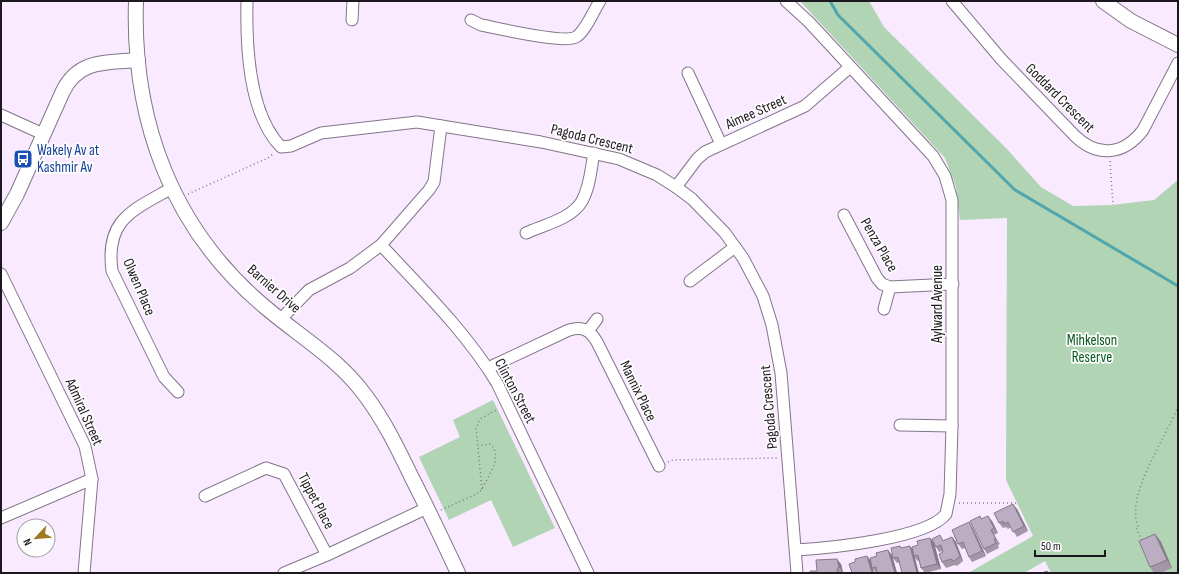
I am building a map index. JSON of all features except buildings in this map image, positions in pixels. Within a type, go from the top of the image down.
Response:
[{"type":"street","name":"Barnier Drive","points":[[136,1],[138,60],[149,126],[157,152],[174,193],[200,236],[224,268],[248,292],[331,358],[365,394],[388,430],[458,573]]},
{"type":"street","points":[[247,1],[248,56],[252,83],[264,119],[275,141],[281,147]]},
{"type":"street","points":[[352,20],[353,1]]},
{"type":"street","points":[[471,20],[481,24],[550,38],[570,39],[576,37],[581,32],[600,1]]},
{"type":"street","name":"Aylward Avenue","points":[[786,1],[808,22],[933,156],[945,176],[952,200],[952,426],[949,503],[946,514],[939,520],[910,532],[851,546],[796,550]]},
{"type":"street","name":"Goddard Crescent","points":[[952,1],[1001,59],[1075,136],[1090,148],[1109,151],[1123,148],[1137,139],[1178,63]]},
{"type":"street","points":[[1103,1],[1131,21],[1178,45]]},
{"type":"street","points":[[1,223],[17,194],[67,83],[76,73],[94,64],[138,60]]},
{"type":"street","name":"Aimee Street","points":[[676,187],[697,159],[705,152],[805,106],[850,67]]},
{"type":"street","points":[[688,73],[721,144]]},
{"type":"street","points":[[1,115],[43,134]]},
{"type":"street","name":"Pagoda Crescent","points":[[281,147],[291,146],[322,133],[408,122],[441,126],[594,153],[619,159],[646,169],[676,187],[713,219],[735,247],[756,281],[768,309],[781,373],[797,573]]},
{"type":"street","points":[[281,319],[309,290],[350,268],[381,245],[414,208],[434,182],[441,126]]},
{"type":"street","points":[[526,233],[567,216],[576,209],[586,192],[594,153]]},
{"type":"street","name":"Olwen Place","points":[[174,193],[131,212],[120,222],[110,254],[112,271],[164,377],[178,392]]},
{"type":"street","name":"Penza Place","points":[[844,215],[877,278],[882,284],[890,287],[952,284]]},
{"type":"street","name":"Clinton Street","points":[[381,245],[452,322],[488,368],[497,383],[588,573]]},
{"type":"street","points":[[690,281],[735,247]]},
{"type":"street","name":"Admiral Street","points":[[1,274],[85,446],[92,479],[84,573]]},
{"type":"street","name":"Penza Place","points":[[884,309],[890,287]]},
{"type":"street","points":[[488,368],[569,330],[579,328],[588,331],[597,319]]},
{"type":"street","name":"Mannix Place","points":[[588,331],[597,342],[658,466]]},
{"type":"street","points":[[900,425],[952,426]]},
{"type":"street","name":"Tippet Place","points":[[205,496],[266,468],[284,474],[327,555]]},
{"type":"street","points":[[2,516],[92,479]]},
{"type":"street","points":[[284,573],[327,555],[427,508]]},
{"type":"path","points":[[174,193],[268,158],[281,147]]},
{"type":"path","points":[[1109,151],[1114,205]]},
{"type":"path","points":[[1144,545],[1136,528],[1138,526],[1134,513],[1136,504],[1152,456],[1170,425],[1178,406]]},
{"type":"path","points":[[482,489],[476,428],[477,423],[480,419],[499,409]]},
{"type":"path","points":[[441,510],[479,493],[482,489],[496,457],[490,444],[478,446]]},
{"type":"path","points":[[658,466],[674,460],[788,458]]},
{"type":"path","points":[[949,503],[1017,503]]},
{"type":"green space","name":"Mihkelson Reserve","points":[[800,1],[869,1],[884,27],[1006,148],[1041,187],[1073,206],[1111,205],[1154,200],[1178,180],[1178,573],[1051,573],[1045,561],[1024,573],[968,573],[1033,536],[1006,480],[1007,218],[960,220],[956,187],[945,158]]},
{"type":"green space","points":[[493,400],[555,528],[513,547],[491,500],[449,520],[419,457],[460,437],[453,420]]},
{"type":"waterway","points":[[830,1],[838,15],[1015,190],[1178,286]]},
{"type":"place","name":"Wakely Av at Kashmir Av","points":[[23,159]]}]
